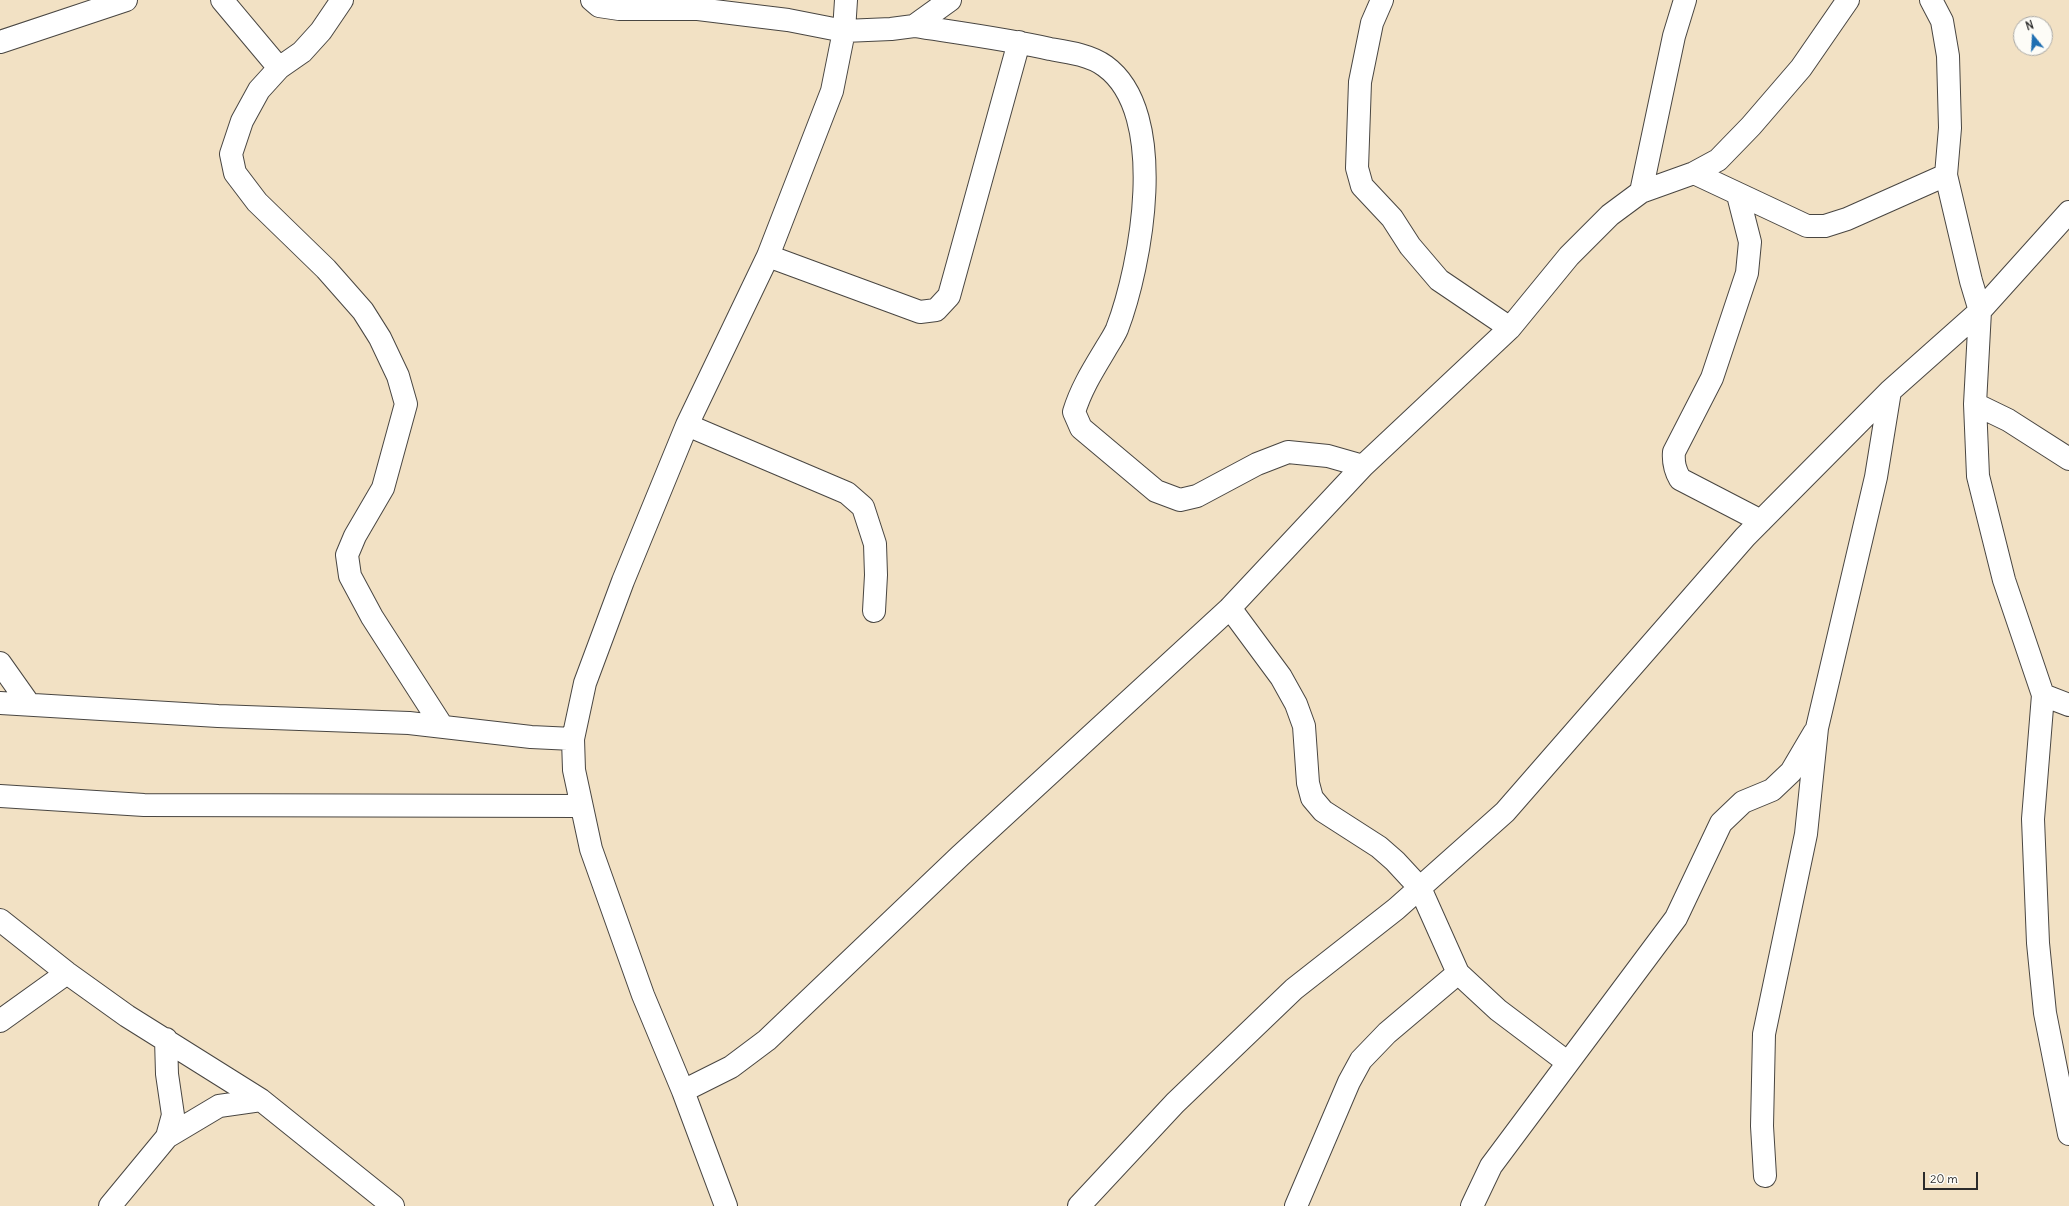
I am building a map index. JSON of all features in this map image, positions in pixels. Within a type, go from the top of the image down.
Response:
[{"type":"street","points":[[0,42],[126,0]]},
{"type":"street","points":[[222,0],[279,68]]},
{"type":"street","points":[[342,0],[320,31],[306,47],[279,68],[259,90],[242,121],[231,154],[235,173],[257,202],[326,269],[363,311],[380,338],[398,376],[406,404],[383,488],[355,536],[347,555],[350,576],[372,617],[442,726]]},
{"type":"street","points":[[592,0],[599,6],[619,9],[698,9],[788,20],[844,31],[891,29],[914,26],[1018,42],[1078,54],[1104,65],[1124,87],[1131,101],[1145,152],[1145,187],[1140,249],[1117,330],[1079,394],[1074,412],[1081,428],[1156,490],[1180,500],[1197,496],[1257,464],[1288,452],[1328,456],[1363,466]]},
{"type":"street","points":[[726,1206],[683,1091],[643,995],[591,850],[580,806],[574,770],[573,738],[585,683],[623,581],[687,425],[768,256],[832,91],[844,31],[846,0]]},
{"type":"street","points":[[914,26],[950,0]]},
{"type":"street","points":[[1382,0],[1372,22],[1360,82],[1357,168],[1362,186],[1392,218],[1410,246],[1439,280],[1510,328]]},
{"type":"street","points":[[1641,192],[1672,44],[1685,0]]},
{"type":"street","points":[[683,1091],[731,1067],[767,1040],[960,856],[1230,608],[1363,466],[1510,328],[1569,256],[1610,215],[1641,192],[1694,173],[1718,160],[1751,126],[1801,68],[1848,0]]},
{"type":"street","points":[[1931,0],[1942,21],[1948,56],[1950,128],[1946,175],[1971,281],[1980,311],[1975,404],[1978,476],[2004,580],[2043,695],[2033,819],[2038,943],[2045,1013],[2069,1134]]},
{"type":"street","points":[[768,256],[920,312],[936,310],[949,296],[1018,42]]},
{"type":"street","points":[[1694,173],[1806,226],[1825,226],[1847,220],[1946,175]]},
{"type":"street","points":[[1738,195],[1750,242],[1747,273],[1712,378],[1674,452],[1673,460],[1675,469],[1680,479],[1761,521]]},
{"type":"street","points":[[1079,1206],[1175,1103],[1294,989],[1396,909],[1505,812],[1745,537],[1890,391],[1980,311],[2069,212]]},
{"type":"street","points":[[1765,1176],[1762,1126],[1764,1034],[1806,834],[1817,728],[1876,477],[1890,391]]},
{"type":"street","points":[[1975,404],[2008,420],[2069,459]]},
{"type":"street","points":[[687,425],[847,493],[863,507],[875,544],[876,575],[874,611]]},
{"type":"street","points":[[2039,441],[2069,474]]},
{"type":"street","points":[[1230,608],[1281,678],[1296,704],[1304,726],[1308,783],[1312,798],[1323,810],[1379,847],[1395,861],[1420,888],[1458,973],[1498,1010],[1567,1062]]},
{"type":"street","points":[[0,663],[29,704]]},
{"type":"street","points":[[2043,695],[2069,705]]},
{"type":"street","points":[[0,703],[218,716],[442,726],[531,737],[573,738]]},
{"type":"street","points":[[1472,1206],[1491,1166],[1567,1062],[1676,918],[1721,823],[1743,802],[1772,790],[1791,772],[1817,728]]},
{"type":"street","points":[[0,796],[144,805],[580,806]]},
{"type":"street","points":[[0,920],[67,973],[127,1016],[166,1039],[261,1100],[393,1206]]},
{"type":"street","points":[[0,1022],[67,973]]},
{"type":"street","points":[[1296,1206],[1349,1082],[1361,1060],[1387,1033],[1458,973]]},
{"type":"street","points":[[166,1039],[167,1074],[173,1115],[167,1136]]},
{"type":"street","points":[[110,1206],[167,1136],[219,1106],[261,1100]]}]
